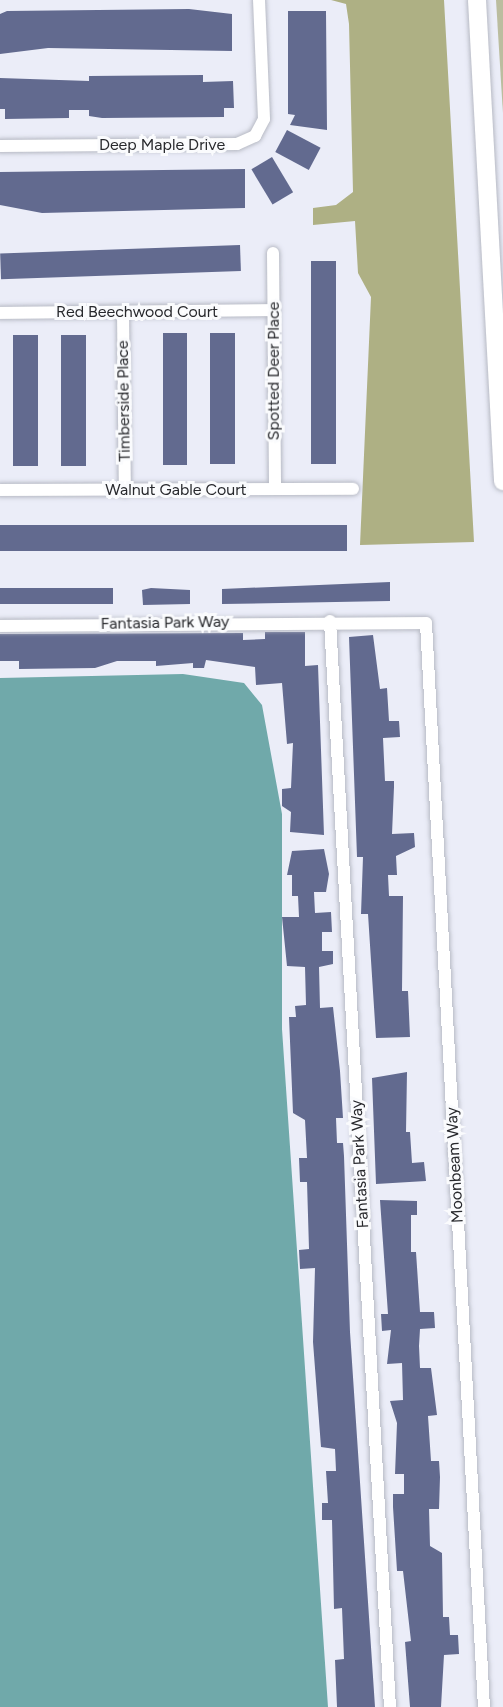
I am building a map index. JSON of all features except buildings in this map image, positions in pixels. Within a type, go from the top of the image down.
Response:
[{"type":"highway","points":[[477,0],[503,481]]},
{"type":"street","name":"Deep Maple Drive","points":[[0,146],[237,144],[255,136],[264,119],[259,0]]},
{"type":"street","name":"Spotted Deer Place","points":[[273,253],[275,489]]},
{"type":"street","name":"Red Beechwood Court","points":[[0,313],[274,310]]},
{"type":"street","name":"Timberside Place","points":[[123,312],[125,490]]},
{"type":"street","name":"Walnut Gable Court","points":[[0,490],[353,489]]},
{"type":"street","name":"Fantasia Park Way","points":[[0,626],[330,621],[426,623]]},
{"type":"street","name":"Fantasia Park Way","points":[[330,621],[390,1707]]},
{"type":"street","name":"Moonbeam Way","points":[[426,623],[484,1707]]},
{"type":"shaded area","points":[[331,0],[444,0],[474,542],[360,545],[371,297],[358,273],[355,221],[313,225],[313,208],[336,205],[353,192],[349,24],[346,4]]},
{"type":"shaded area","points":[[496,0],[503,0],[503,113],[502,98]]},
{"type":"shaded area","points":[[183,674],[244,683],[262,705],[282,814],[282,1029],[328,1707],[0,1707],[0,678]]}]
